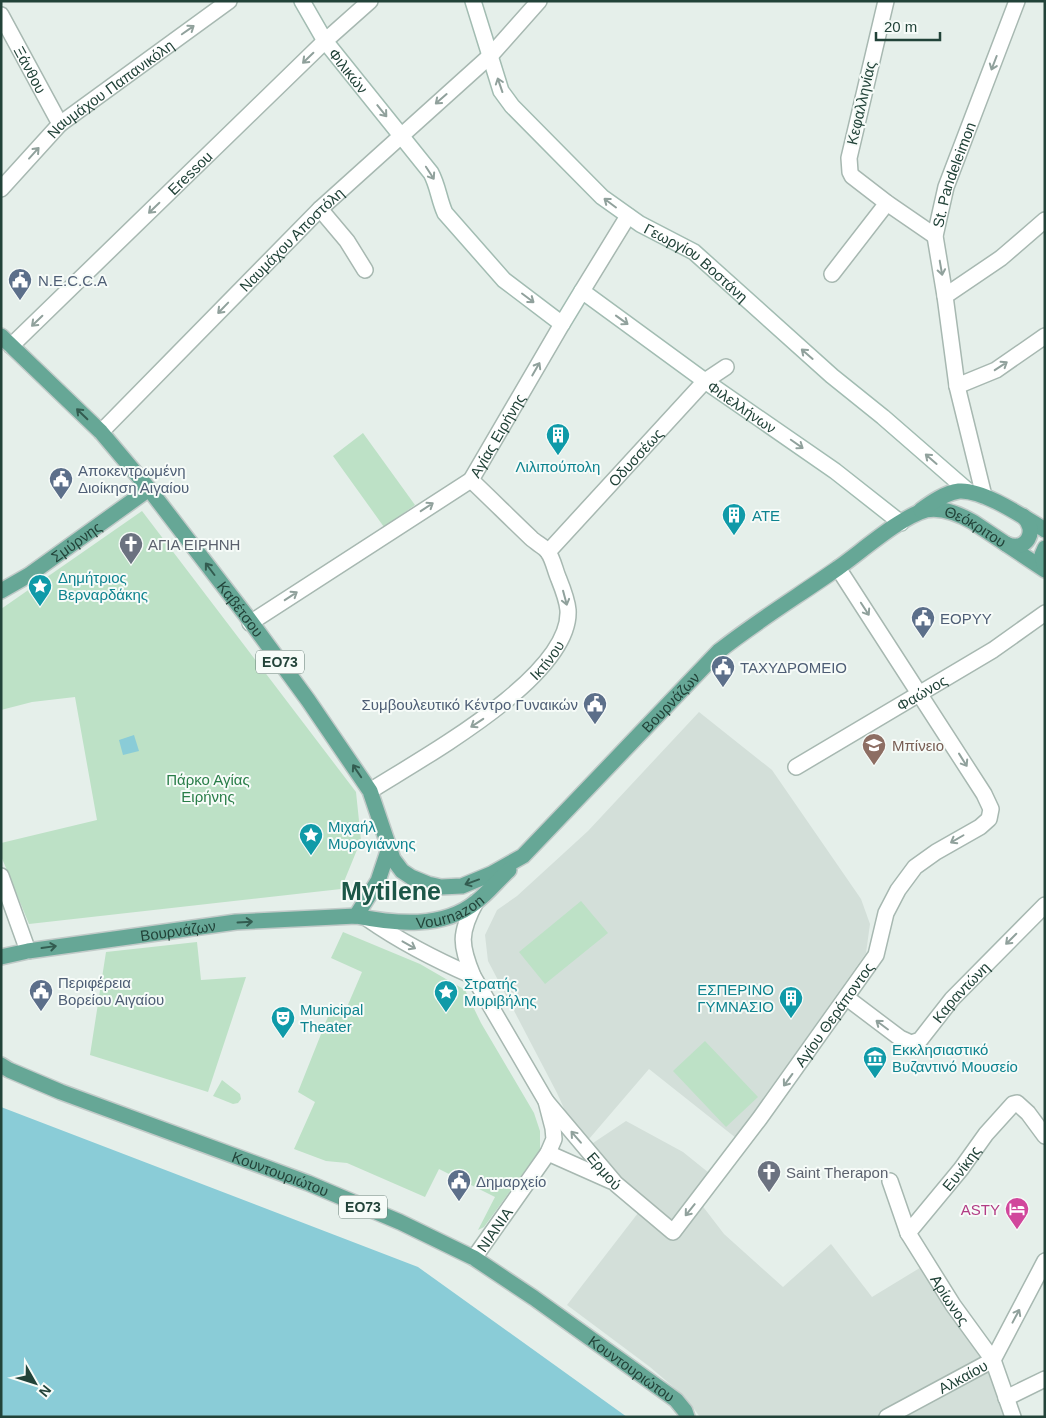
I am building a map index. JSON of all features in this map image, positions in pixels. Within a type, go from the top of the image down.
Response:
[{"type":"main road","name":"Καβέτσου","points":[[6,341],[101,432],[149,489],[308,700],[370,792],[395,862],[407,875],[428,884],[451,887]]},
{"type":"main road","name":"Σμύρνης","points":[[1,591],[29,574],[149,489]]},
{"type":"main road","points":[[915,514],[946,495],[959,491],[968,492],[984,496],[1023,516],[1045,530]]},
{"type":"main road","name":"Θεόκριτου","points":[[901,523],[915,514],[934,509],[954,513],[973,522],[1045,569]]},
{"type":"main road","points":[[1005,544],[1017,546],[1025,543],[1028,539],[1029,523],[1023,516]]},
{"type":"main road","name":"Βουρνάζων","points":[[451,887],[474,882],[523,856],[719,651],[748,628],[901,523]]},
{"type":"main road","points":[[1045,548],[1042,555],[1045,569]]},
{"type":"main road","points":[[362,918],[378,881],[389,848]]},
{"type":"main road","name":"Vournazon","points":[[362,918],[427,922],[459,912],[476,902],[523,856]]},
{"type":"main road","name":"Βουρνάζων","points":[[1,957],[28,950],[236,922],[362,918]]},
{"type":"main road","name":"Κουντουριώτου","points":[[1,1065],[61,1092],[308,1183],[400,1222],[474,1258],[534,1298],[676,1400],[685,1411],[687,1417]]},
{"type":"street","name":"Ναυμάχου Παπανικόλη","points":[[1,189],[60,124],[229,1]]},
{"type":"street","name":"Φιλικών","points":[[302,1],[325,41],[401,134]]},
{"type":"street","name":"Eressou","points":[[6,341],[370,1]]},
{"type":"street","name":"Γεωργίου Βοστάνη","points":[[473,1],[502,91],[512,106],[602,198],[649,229],[694,252],[832,376],[883,417],[968,492]]},
{"type":"street","name":"Ναυμάχου Αποστόλη","points":[[101,432],[320,208],[491,55],[540,1]]},
{"type":"street","name":"Κεφαλληνίας","points":[[886,1],[849,158],[849,168],[852,176],[886,203]]},
{"type":"street","name":"St. Pandeleimon","points":[[984,496],[957,386],[935,236],[946,187],[1017,1]]},
{"type":"street","name":"Ξάνθου","points":[[1,15],[60,124]]},
{"type":"street","points":[[401,134],[434,178],[445,214],[504,280],[562,324]]},
{"type":"street","points":[[832,274],[886,203],[935,236]]},
{"type":"street","points":[[320,208],[347,240],[365,270]]},
{"type":"street","name":"Αγίας Ειρήνης","points":[[250,623],[471,480],[562,324],[628,216]]},
{"type":"street","points":[[945,296],[1002,258],[1045,220]]},
{"type":"street","name":"Φιλελλήνων","points":[[582,291],[705,381],[835,471],[901,523]]},
{"type":"street","points":[[957,386],[996,370],[1045,336]]},
{"type":"street","name":"Οδυσσέως","points":[[548,552],[705,381],[726,367]]},
{"type":"street","name":"Ικτίνου","points":[[370,792],[487,716],[523,687],[546,663],[561,637],[566,622],[568,610],[564,593],[548,552],[534,541],[471,480]]},
{"type":"street","points":[[838,568],[920,692]]},
{"type":"street","name":"Φαώνος","points":[[796,767],[994,650],[1045,613]]},
{"type":"street","name":"Αγίου Θεράποντος","points":[[673,1232],[760,1118],[876,954],[886,913],[898,890],[915,867],[936,852],[980,827],[989,818],[992,809],[984,794],[920,692]]},
{"type":"street","points":[[1,876],[28,950]]},
{"type":"street","points":[[476,902],[467,918],[463,934],[462,946],[464,956],[473,976],[546,1101],[554,1138],[548,1153],[616,1184]]},
{"type":"street","name":"Καραντώνη","points":[[846,998],[910,1044],[920,1040],[952,999],[1045,905]]},
{"type":"street","points":[[362,918],[428,956],[473,976]]},
{"type":"street","name":"Ερμού","points":[[546,1101],[616,1184],[673,1232]]},
{"type":"street","name":"Ευνίκης","points":[[908,1233],[961,1169],[986,1134],[1013,1104],[1017,1103],[1024,1107],[1045,1136]]},
{"type":"street","name":"NIANIA","points":[[474,1258],[548,1153]]},
{"type":"street","name":"Αρίωνος","points":[[890,1180],[908,1233],[954,1305],[993,1360],[1013,1417]]},
{"type":"street","name":"Αλκαίου","points":[[887,1417],[993,1360],[1045,1261]]},
{"type":"street","points":[[1006,1398],[1045,1379]]},
{"type":"shaded area","points":[[699,712],[772,770],[861,899],[870,924],[866,953],[736,1138],[649,1069],[589,1139],[572,1126],[557,1093],[488,961],[485,935],[497,910],[517,896],[588,831]]},
{"type":"shaded area","points":[[626,1121],[683,1152],[719,1181],[701,1204],[724,1234],[783,1287],[831,1244],[872,1297],[923,1266],[990,1368],[1008,1417],[700,1417],[685,1397],[650,1367],[567,1305],[645,1204],[590,1145]]},
{"type":"green space","points":[[363,433],[415,505],[384,527],[333,456]]},
{"type":"green space","name":"Πάρκο Αγίας Ειρήνης","points":[[142,511],[356,792],[361,840],[341,889],[29,924],[1,856],[1,843],[97,820],[75,697],[32,702],[1,710],[1,609]]},
{"type":"green space","points":[[581,901],[608,933],[545,984],[519,952]]},
{"type":"green space","points":[[343,932],[420,964],[465,990],[481,1023],[534,1113],[540,1131],[540,1150],[484,1227],[478,1230],[495,1197],[439,1169],[425,1197],[347,1163],[326,1161],[294,1149],[315,1102],[298,1092],[331,1009],[344,1014],[362,972],[331,958]]},
{"type":"green space","points":[[197,942],[201,980],[246,977],[208,1092],[90,1055],[106,952]]},
{"type":"green space","points":[[705,1041],[758,1097],[726,1127],[673,1071]]},
{"type":"green space","points":[[222,1080],[240,1094],[241,1099],[238,1103],[233,1104],[213,1096]]},
{"type":"water","points":[[134,735],[139,751],[123,755],[119,740]]},
{"type":"water","points":[[1,1107],[418,1267],[627,1417],[1,1417]]},
{"type":"place","name":"N.E.C.C.A","points":[[20,301]]},
{"type":"place","name":"Λιλιπούπολη","points":[[558,456]]},
{"type":"place","name":"Αποκεντρωμένη Διοίκηση Αιγαίου","points":[[61,500]]},
{"type":"place","name":"ΑΤΕ","points":[[734,536]]},
{"type":"place","name":"ΑΓIA ΕΙΡΗΝΗ","points":[[131,565]]},
{"type":"place","name":"Δημήτριος Βερναρδάκης","points":[[40,607]]},
{"type":"place","name":"EOPYY","points":[[923,639]]},
{"type":"place","name":"ΤΑΧΥΔΡΟΜΕΙΟ","points":[[723,688]]},
{"type":"place","name":"Συμβουλευτικό Κέντρο Γυναικών","points":[[595,725]]},
{"type":"place","name":"Μπίνειο","points":[[874,766]]},
{"type":"place","name":"Μιχαήλ Μυρογιάννης","points":[[311,856]]},
{"type":"place","name":"Περιφέρεια Βορείου Αιγαίου","points":[[41,1012]]},
{"type":"place","name":"Στρατής Μυριβήλης","points":[[446,1013]]},
{"type":"place","name":"ΕΣΠΕΡΙΝΟ ΓΥΜΝΑΣΙΟ","points":[[791,1019]]},
{"type":"place","name":"Municipal Theater","points":[[283,1039]]},
{"type":"place","name":"Εκκλησιαστικό Βυζαντινό Μουσείο","points":[[875,1079]]},
{"type":"place","name":"Saint Therapon","points":[[769,1193]]},
{"type":"place","name":"Δημαρχείο","points":[[459,1202]]},
{"type":"place","name":"ASTY","points":[[1017,1230]]},
{"type":"district","name":"Mytilene","points":[[391,891]]}]
